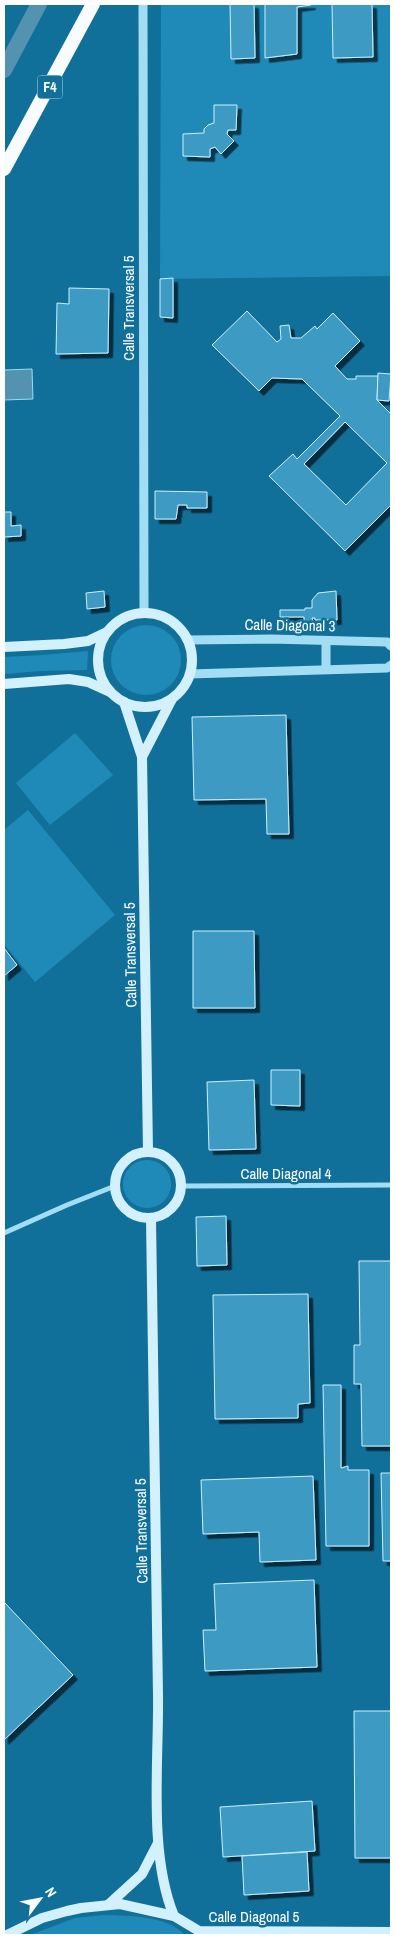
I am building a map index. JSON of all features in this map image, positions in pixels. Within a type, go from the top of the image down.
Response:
[{"type":"highway","name":"F4","points":[[4,169],[93,4]]},
{"type":"main road","points":[[4,647],[88,641],[108,631],[120,620],[144,613],[162,616],[176,625],[187,640],[192,656],[190,674],[183,688],[165,703],[149,707],[132,706],[111,692],[88,682],[69,679],[4,684]]},
{"type":"main road","points":[[108,631],[100,646],[98,662],[102,679],[111,692]]},
{"type":"main road","name":"Calle Transversal 5","points":[[142,757],[172,699]]},
{"type":"main road","name":"Calle Transversal 5","points":[[124,702],[142,757],[148,1152]]},
{"type":"main road","points":[[148,1152],[168,1159],[175,1166],[181,1186],[180,1195],[169,1211],[151,1218],[141,1217],[127,1210],[117,1197],[115,1186],[116,1176],[121,1166],[128,1159],[148,1152]]},
{"type":"main road","name":"Calle Transversal 5","points":[[151,1218],[158,1703],[158,1843],[168,1901],[174,1916]]},
{"type":"main road","name":"Calle Transversal 5","points":[[108,1905],[142,1874],[158,1843]]},
{"type":"main road","name":"Calle Diagonal 5","points":[[8,1935],[42,1918],[81,1908],[120,1904],[174,1916],[200,1933],[391,1932]]},
{"type":"street","name":"Calle Transversal 5","points":[[143,4],[144,613]]},
{"type":"street","name":"Calle Diagonal 3","points":[[187,640],[387,642],[391,646]]},
{"type":"street","points":[[326,641],[326,669]]},
{"type":"street","points":[[190,674],[387,668],[391,665]]},
{"type":"street","name":"Calle Diagonal 4","points":[[181,1186],[391,1184]]},
{"type":"street","points":[[4,1233],[115,1186]]},
{"type":"street","points":[[4,1934],[8,1935]]},
{"type":"shaded area","points":[[161,4],[391,4],[391,276],[160,279]]},
{"type":"shaded area","points":[[32,369],[33,399],[4,400],[4,370]]},
{"type":"shaded area","points":[[146,625],[159,628],[171,635],[178,647],[181,660],[178,673],[171,685],[159,692],[146,695],[133,692],[121,685],[114,673],[111,660],[114,647],[121,635],[133,628]]},
{"type":"shaded area","points":[[88,651],[87,670],[4,674],[4,657]]},
{"type":"shaded area","points":[[75,733],[113,775],[50,825],[16,783]]},
{"type":"shaded area","points":[[28,810],[115,915],[35,982],[4,944],[4,830]]},
{"type":"shaded area","points":[[147,1160],[156,1162],[164,1167],[169,1175],[171,1184],[169,1193],[164,1201],[156,1206],[147,1208],[138,1206],[130,1201],[125,1193],[123,1184],[125,1175],[130,1167],[138,1162]]},
{"type":"shaded area","points":[[104,1915],[136,1916],[158,1920],[177,1928],[185,1935],[30,1935],[75,1918]]},
{"type":"building","points":[[230,4],[254,4],[255,58],[231,59]]},
{"type":"building","points":[[265,4],[311,4],[297,7],[297,54],[265,58]]},
{"type":"building","points":[[332,4],[372,4],[373,57],[333,58]]},
{"type":"building","points":[[214,105],[237,105],[236,130],[228,130],[227,134],[234,141],[221,154],[215,147],[210,149],[210,157],[183,156],[183,134],[204,133],[204,129],[208,125],[214,123]]},
{"type":"building","points":[[173,278],[173,318],[160,317],[160,279]]},
{"type":"building","points":[[69,288],[109,289],[108,353],[56,354],[57,303],[69,304]]},
{"type":"building","points":[[247,311],[277,342],[281,339],[280,326],[289,325],[291,338],[301,338],[315,326],[317,329],[333,313],[360,341],[335,366],[347,379],[356,379],[356,376],[378,376],[377,400],[391,414],[391,505],[345,551],[269,476],[293,454],[297,459],[340,416],[302,379],[272,378],[259,391],[212,345]],"holes":[[[345,422],[387,463],[346,505],[304,464]]]},
{"type":"building","points":[[378,373],[391,374],[389,401],[377,400]]},
{"type":"building","points":[[155,491],[207,492],[207,508],[187,508],[187,505],[178,505],[176,519],[155,519]]},
{"type":"building","points":[[4,512],[11,512],[11,526],[21,525],[21,536],[4,537]]},
{"type":"building","points":[[104,591],[105,607],[87,609],[86,593]]},
{"type":"building","points":[[336,591],[337,620],[315,620],[315,618],[312,618],[313,622],[304,622],[304,617],[280,617],[280,610],[305,610],[305,608],[312,608],[312,600],[318,593]]},
{"type":"building","points":[[286,715],[289,834],[267,834],[266,799],[194,800],[192,717]]},
{"type":"building","points":[[193,931],[254,931],[255,1008],[193,1008]]},
{"type":"building","points":[[4,948],[17,965],[4,976]]},
{"type":"building","points":[[271,1070],[300,1070],[300,1106],[271,1105]]},
{"type":"building","points":[[254,1080],[256,1149],[209,1150],[207,1082]]},
{"type":"building","points":[[226,1216],[227,1265],[197,1266],[196,1217]]},
{"type":"building","points":[[359,1261],[391,1261],[391,1446],[362,1446],[361,1384],[354,1384],[354,1345],[360,1345]]},
{"type":"building","points":[[308,1294],[310,1403],[298,1404],[298,1418],[215,1419],[213,1295]]},
{"type":"building","points":[[323,1385],[341,1385],[341,1468],[348,1466],[348,1470],[369,1470],[369,1546],[326,1546]]},
{"type":"building","points":[[381,1473],[391,1473],[391,1561],[383,1561]]},
{"type":"building","points":[[313,1476],[316,1560],[260,1562],[259,1532],[203,1534],[201,1480]]},
{"type":"building","points":[[314,1580],[317,1667],[205,1671],[203,1630],[216,1630],[214,1584]]},
{"type":"building","points":[[4,1602],[73,1675],[4,1740]]},
{"type":"building","points":[[354,1711],[391,1711],[391,1858],[355,1858]]},
{"type":"building","points":[[312,1801],[315,1851],[223,1857],[220,1807]]},
{"type":"building","points":[[307,1852],[309,1891],[244,1895],[242,1856]]},
{"type":"waterway","points":[[4,70],[39,4]]}]
